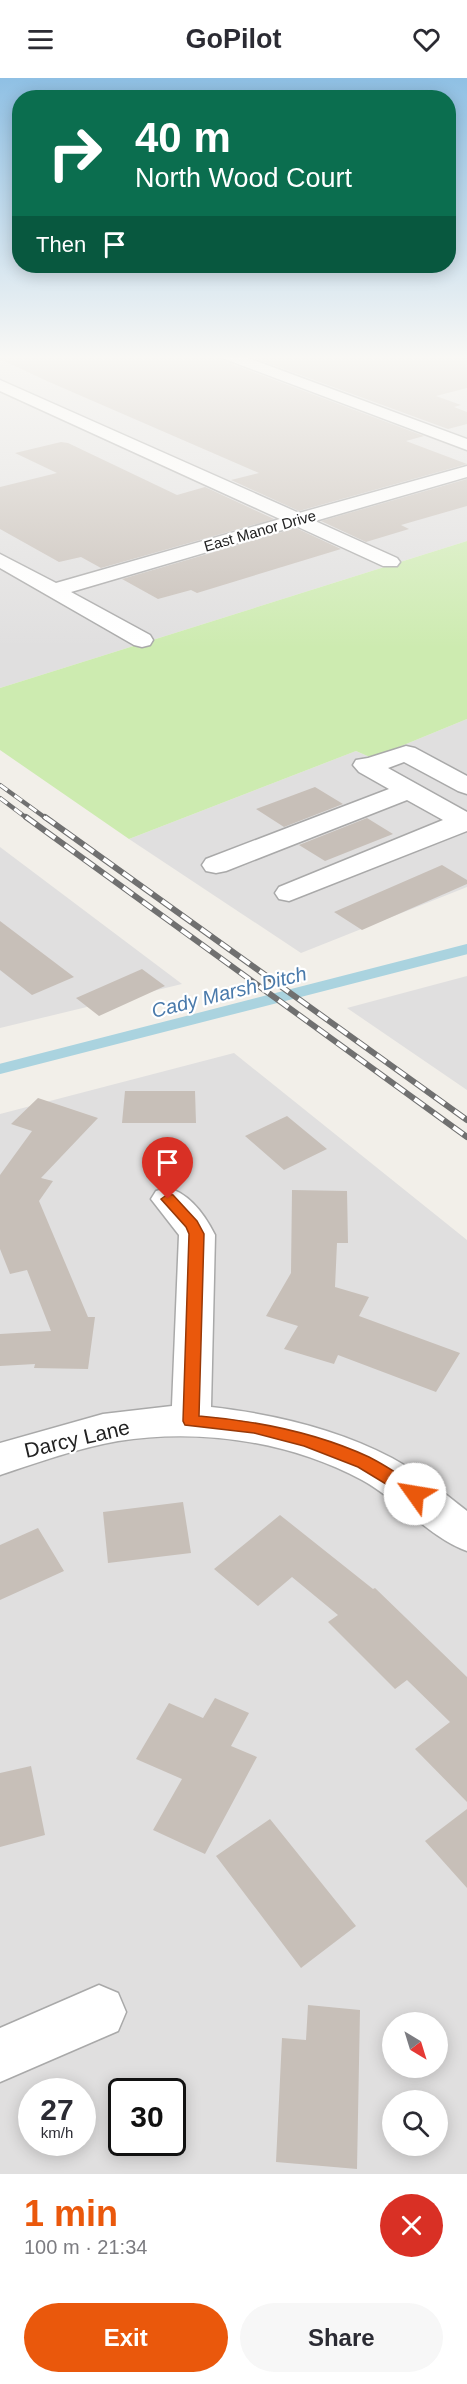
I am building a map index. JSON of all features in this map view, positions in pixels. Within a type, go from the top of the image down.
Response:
[{"type":"street","points":[[150,453],[390,562]]},
{"type":"street","name":"East Manor Drive","points":[[54,590],[467,471]]},
{"type":"street","points":[[0,560],[142,640]]},
{"type":"street","points":[[463,817],[367,766],[406,753],[467,786]]},
{"type":"street","points":[[216,865],[409,790]]},
{"type":"street","points":[[289,893],[463,817]]},
{"type":"street","points":[[168,1199],[192,1224],[197,1234],[191,1421]]},
{"type":"street","name":"Darcy Lane","points":[[0,1459],[47,1443],[120,1426],[191,1421],[254,1427],[307,1441],[364,1462],[415,1494],[467,1534]]},
{"type":"street","points":[[0,2055],[99,2012]]},
{"type":"shaded area","points":[[0,453],[467,453],[467,541],[0,688]]},
{"type":"shaded area","points":[[467,719],[467,887],[301,953],[129,839],[356,751],[372,758]]},
{"type":"shaded area","points":[[0,847],[182,984],[0,1028]]},
{"type":"shaded area","points":[[467,976],[467,1090],[347,1008]]},
{"type":"shaded area","points":[[234,1053],[467,1240],[467,2174],[0,2174],[0,1114]]},
{"type":"green space","points":[[467,541],[467,719],[372,758],[356,751],[129,839],[0,750],[0,688]]},
{"type":"building","points":[[15,453],[89,453],[177,495],[205,487],[274,519],[101,568],[81,557],[59,562],[0,529],[0,487],[57,473]]},
{"type":"building","points":[[212,453],[437,453],[467,464],[299,511],[231,480],[259,473]]},
{"type":"building","points":[[467,479],[467,506],[401,525],[409,529],[366,542],[321,521]]},
{"type":"building","points":[[296,528],[341,549],[197,593],[191,590],[158,599],[122,579]]},
{"type":"building","points":[[315,787],[343,804],[284,827],[256,809]]},
{"type":"building","points":[[367,818],[393,834],[325,861],[299,845]]},
{"type":"building","points":[[442,865],[467,880],[467,884],[362,930],[334,912]]},
{"type":"building","points":[[0,921],[74,977],[32,995],[0,970]]},
{"type":"building","points":[[142,969],[165,986],[99,1016],[76,998]]},
{"type":"building","points":[[125,1091],[195,1091],[196,1123],[122,1123]]},
{"type":"building","points":[[38,1098],[98,1118],[41,1178],[53,1181],[39,1201],[88,1317],[95,1317],[88,1369],[34,1368],[35,1364],[0,1366],[0,1334],[51,1331],[27,1270],[10,1274],[0,1249],[0,1175],[32,1131],[11,1124]]},
{"type":"building","points":[[287,1116],[327,1149],[284,1170],[245,1136]]},
{"type":"building","points":[[292,1190],[347,1191],[348,1243],[337,1243],[335,1287],[369,1297],[359,1316],[460,1353],[436,1392],[338,1355],[334,1364],[284,1349],[298,1326],[266,1316],[291,1273]]},
{"type":"building","points":[[183,1502],[191,1553],[108,1563],[103,1512]]},
{"type":"building","points":[[280,1515],[373,1589],[375,1588],[467,1677],[467,1802],[415,1749],[450,1722],[407,1680],[395,1689],[328,1622],[338,1615],[292,1577],[258,1606],[214,1569]]},
{"type":"building","points":[[38,1528],[64,1571],[0,1600],[0,1545]]},
{"type":"building","points":[[215,1698],[249,1713],[231,1746],[257,1757],[205,1854],[153,1830],[182,1779],[136,1759],[169,1703],[203,1718]]},
{"type":"building","points":[[31,1766],[45,1835],[0,1847],[0,1773]]},
{"type":"building","points":[[467,1809],[467,1888],[425,1841]]},
{"type":"building","points":[[270,1819],[356,1926],[301,1968],[216,1856]]},
{"type":"building","points":[[308,2005],[360,2010],[357,2169],[276,2162],[282,2038],[306,2040]]},
{"type":"waterway","name":"Cady Marsh Ditch","points":[[0,1069],[467,949]]},
{"type":"railway","points":[[0,785],[47,819]]},
{"type":"railway","points":[[0,798],[28,819]]},
{"type":"railway","points":[[26,817],[467,1137]]},
{"type":"railway","points":[[45,817],[467,1120]]},
{"type":"route","points":[[168,1199],[192,1224],[197,1234],[191,1421],[254,1427],[307,1441],[364,1462],[415,1494]]}]
